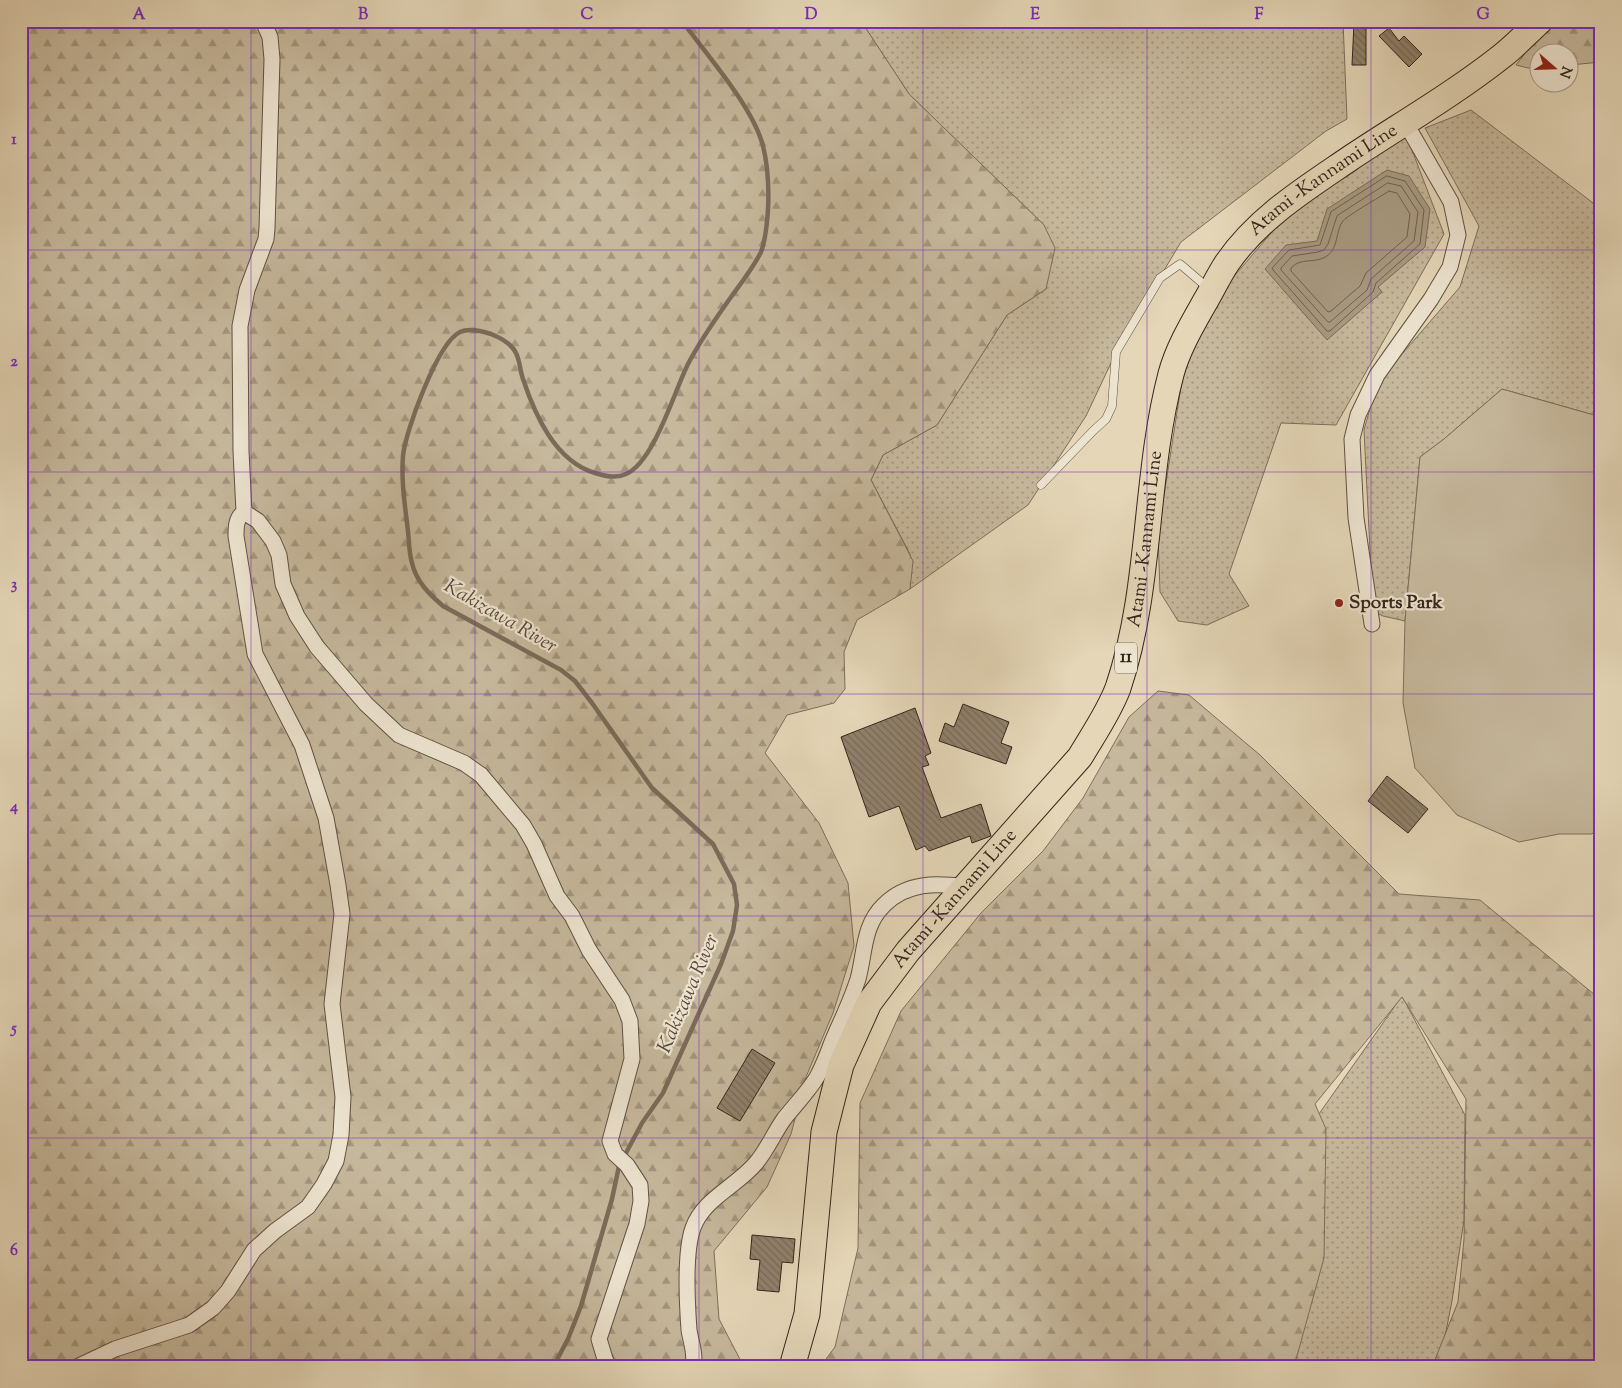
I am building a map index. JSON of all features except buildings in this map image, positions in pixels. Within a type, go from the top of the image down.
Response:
[{"type":"main road","name":"Atami -Kannami Line","points":[[792,1367],[807,1314],[824,1132],[841,1065],[869,1003],[908,951],[1080,757],[1099,726],[1117,690],[1132,638],[1142,577],[1160,430],[1171,373],[1186,336],[1211,291],[1228,263],[1260,225],[1286,202],[1438,102],[1503,55],[1540,21]]},
{"type":"street","points":[[77,1367],[115,1349],[189,1325],[213,1308],[228,1291],[259,1245],[308,1207],[324,1184],[336,1161],[341,1135],[344,1098],[332,1004],[342,914],[338,885],[326,818],[302,745],[255,654],[236,536],[240,516],[244,512],[241,451],[240,326],[247,290],[266,239],[267,228],[272,59],[270,37],[263,21]]},
{"type":"street","points":[[1372,624],[1356,518],[1352,439],[1358,415],[1376,375],[1432,299],[1450,267],[1458,234],[1451,202],[1405,122]]},
{"type":"street","points":[[244,512],[258,521],[274,541],[279,555],[283,584],[297,616],[317,647],[366,704],[399,735],[464,763],[481,775],[523,825],[534,844],[557,896],[572,916],[589,950],[622,1000],[630,1021],[632,1059],[610,1142],[615,1154],[627,1165],[640,1185],[641,1201],[637,1224],[599,1339],[605,1359],[610,1367]]},
{"type":"street","points":[[693,1367],[695,1359],[688,1307],[688,1245],[694,1226],[702,1211],[755,1164],[771,1143],[783,1120],[817,1077],[850,1002],[870,925],[883,906],[896,895],[917,887],[940,884],[966,887]]},
{"type":"lane","points":[[1041,485],[1092,431],[1106,419],[1112,406],[1116,352],[1160,278],[1180,264],[1211,291]]},
{"type":"green space","points":[[21,21],[861,21],[909,94],[1044,225],[1055,248],[1046,289],[1007,315],[937,425],[883,455],[871,480],[913,561],[910,589],[857,620],[844,652],[845,689],[834,703],[787,715],[765,753],[819,823],[848,883],[854,946],[833,1013],[806,1077],[791,1134],[767,1187],[714,1251],[719,1319],[744,1367],[21,1367]]},
{"type":"green space","points":[[861,21],[1343,21],[1347,119],[1326,131],[1181,242],[1120,344],[1086,416],[1028,505],[910,589],[910,554],[871,480],[883,455],[937,425],[1007,315],[1046,289],[1044,225],[909,94]]},
{"type":"green space","points":[[1550,21],[1601,21],[1601,62],[1580,64],[1580,42],[1534,42]]},
{"type":"green space","points":[[1530,47],[1530,68],[1516,65]]},
{"type":"green space","points":[[1471,110],[1601,209],[1601,417],[1502,389],[1420,457],[1405,621],[1383,616],[1373,611],[1364,430],[1377,383],[1460,287],[1479,226],[1425,128]]},
{"type":"green space","points":[[1404,129],[1444,234],[1336,425],[1281,423],[1229,574],[1249,606],[1207,625],[1178,621],[1160,592],[1158,534],[1185,361],[1230,281],[1277,226]]},
{"type":"green space","points":[[1502,389],[1601,417],[1601,824],[1592,834],[1559,834],[1519,842],[1457,815],[1415,768],[1403,703],[1405,621],[1420,457]]},
{"type":"green space","points":[[1158,691],[1189,695],[1260,755],[1399,894],[1480,900],[1601,1000],[1601,1367],[1432,1367],[1458,1302],[1464,1239],[1466,1099],[1402,997],[1315,1104],[1326,1129],[1324,1258],[1294,1367],[820,1367],[835,1347],[858,1248],[860,1103],[901,1011],[981,913],[1043,851],[1083,798],[1129,717]]},
{"type":"green space","points":[[1402,996],[1465,1115],[1464,1220],[1452,1301],[1439,1367],[1291,1367],[1314,1121]]},
{"type":"water","points":[[1387,170],[1409,176],[1430,209],[1425,247],[1378,287],[1382,292],[1327,340],[1265,269],[1286,245],[1317,241],[1327,209]]},
{"type":"waterway","name":"Kakizawa River","points":[[553,1367],[568,1339],[581,1306],[612,1199],[619,1166],[642,1123],[663,1093],[721,964],[733,931],[737,905],[734,884],[713,844],[652,788],[575,681],[561,670],[443,606],[424,587],[414,570],[410,555],[403,484],[403,456],[416,409],[442,352],[451,339],[460,332],[471,330],[495,336],[505,341],[514,349],[528,393],[548,435],[569,458],[581,467],[606,476],[622,476],[636,467],[646,456],[693,355],[761,252],[767,221],[767,170],[758,131],[740,98],[682,21]]},
{"type":"place","name":"Sports Park","points":[[1339,603]]}]
